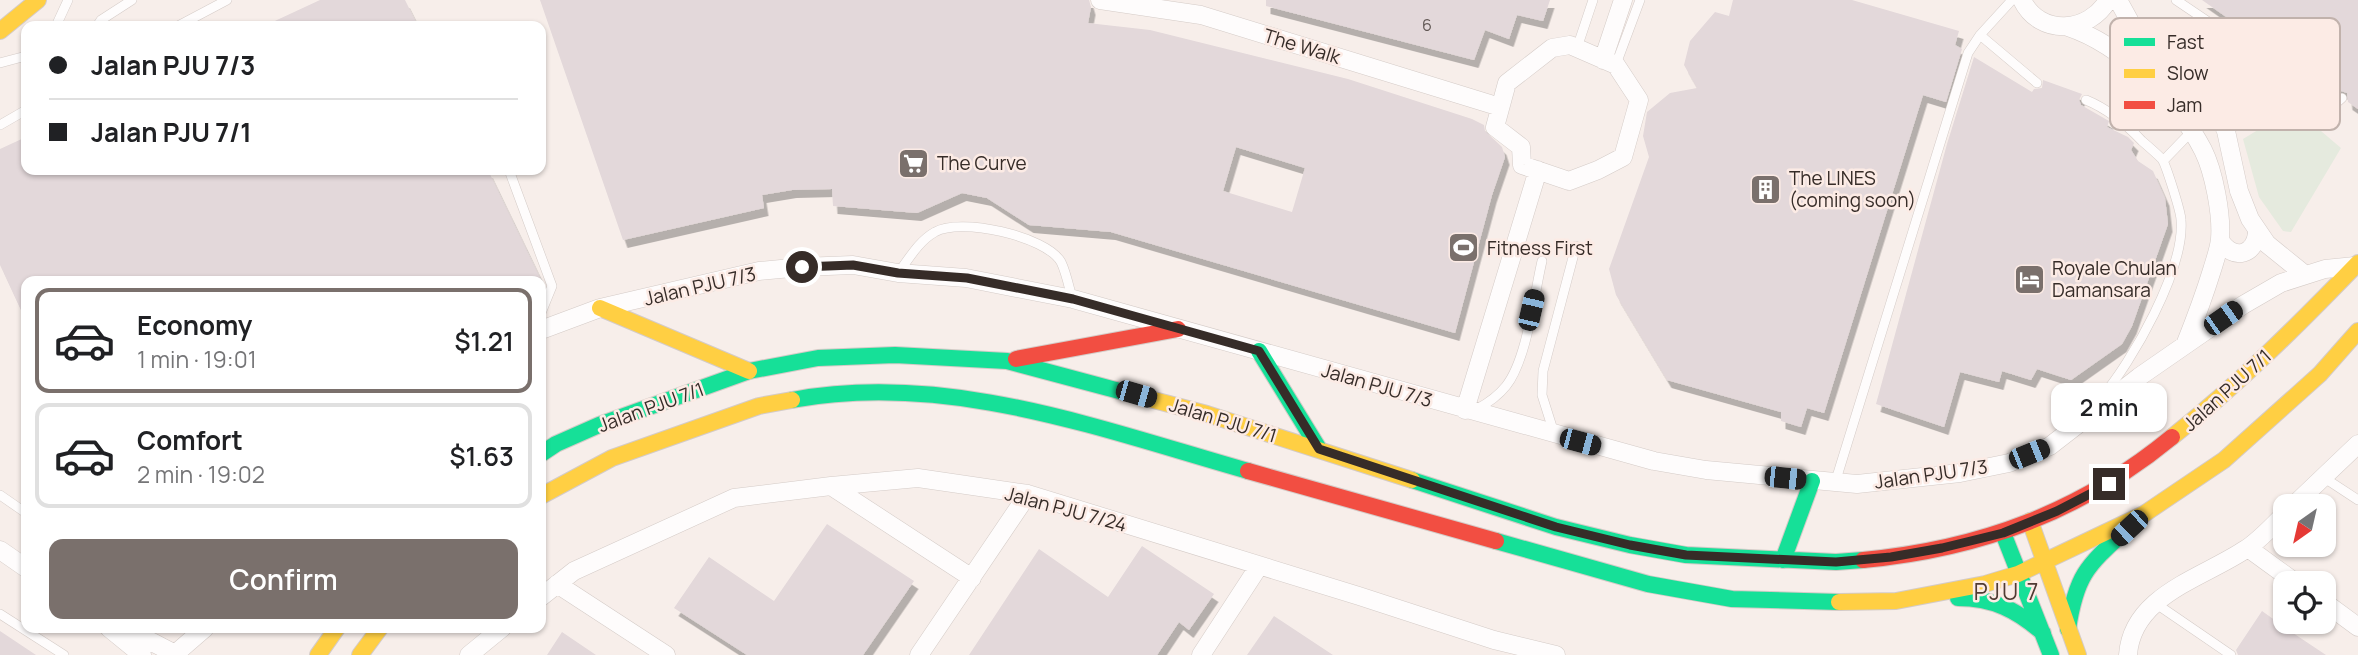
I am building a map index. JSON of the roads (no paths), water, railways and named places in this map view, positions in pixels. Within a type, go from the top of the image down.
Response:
[{"type":"street","points":[[0,31],[38,0]]},
{"type":"street","name":"The Walk","points":[[1100,0],[1201,15],[1500,107]]},
{"type":"street","points":[[1610,59],[1623,0]]},
{"type":"street","points":[[2022,0],[2037,18],[2052,25],[2087,33],[2110,49]]},
{"type":"street","points":[[2068,27],[2084,23],[2097,15],[2108,0]]},
{"type":"street","points":[[2118,0],[2128,18]]},
{"type":"street","points":[[1570,46],[1610,59],[1639,100],[1623,157],[1569,181],[1522,165],[1521,147],[1495,127],[1500,107],[1507,83],[1552,48],[1570,46]]},
{"type":"street","points":[[2225,130],[2239,191],[2257,230],[2267,244],[2304,274]]},
{"type":"street","points":[[2185,345],[2199,311],[2220,240],[2209,166],[2203,150],[2191,132]]},
{"type":"street","points":[[1469,411],[1538,170]]},
{"type":"street","points":[[2220,240],[2231,252],[2247,251],[2253,246],[2257,230]]},
{"type":"street","name":"Jalan PJU 7/3","points":[[546,328],[600,308],[760,271],[853,265],[898,273],[967,278],[1073,299],[1654,461],[1706,470],[1857,484],[1960,473],[2009,463],[2050,446],[2139,377],[2243,305],[2281,283],[2304,274],[2357,264]]},
{"type":"street","name":"Jalan PJU 7/1","points":[[546,451],[598,425],[749,371],[818,358],[895,355],[1007,361],[1207,414],[1556,527],[1630,545],[1686,555],[1836,562],[1891,557],[2003,533],[2084,499],[2109,484],[2157,450],[2215,403],[2298,325],[2357,264]]},
{"type":"street","points":[[600,308],[749,371]]},
{"type":"street","points":[[1007,361],[1178,329]]},
{"type":"street","name":"Jalan PJU 7/1","points":[[546,493],[612,458],[759,406],[823,394],[894,391],[976,400],[1037,411],[1648,584],[1732,599],[1794,602],[1896,601],[1985,584],[2018,574],[2144,514],[2224,460],[2320,374],[2358,331]]},
{"type":"street","points":[[1259,351],[1319,449]]},
{"type":"street","points":[[2305,494],[2358,444]]},
{"type":"street","name":"Jalan PJU 7/24","points":[[546,593],[574,571],[734,498],[918,478],[1028,494],[1259,566],[1489,648],[1556,655]]},
{"type":"street","points":[[1783,559],[1812,481]]},
{"type":"street","points":[[831,486],[972,578]]},
{"type":"street","points":[[919,655],[1028,494]]},
{"type":"street","points":[[2068,629],[2073,594],[2079,576],[2090,562],[2144,514]]},
{"type":"street","points":[[2030,521],[2078,655]]},
{"type":"street","points":[[2128,655],[2129,639],[2139,620],[2154,602],[2248,548],[2273,525]]},
{"type":"street","points":[[2003,533],[2051,655]]},
{"type":"street","points":[[2248,548],[2280,571]]},
{"type":"street","points":[[0,550],[21,565]]},
{"type":"street","points":[[1201,655],[1259,566]]},
{"type":"street","points":[[557,584],[666,655]]},
{"type":"street","points":[[1896,601],[1968,598],[1993,600],[2021,614],[2043,634]]},
{"type":"street","points":[[2336,611],[2358,627]]},
{"type":"street","points":[[115,633],[142,655]]},
{"type":"street","points":[[135,633],[176,654],[199,633]]},
{"type":"street","points":[[318,655],[333,633]]},
{"type":"street","points":[[360,655],[376,633]]},
{"type":"street","points":[[469,655],[496,633]]},
{"type":"lane","points":[[58,21],[68,0]]},
{"type":"lane","points":[[100,21],[132,0]]},
{"type":"lane","points":[[187,21],[227,0]]},
{"type":"lane","points":[[1579,42],[1593,0]]},
{"type":"lane","points":[[1610,59],[1640,0]]},
{"type":"lane","points":[[1835,482],[1968,53],[1980,35],[2012,0]]},
{"type":"lane","points":[[2176,1],[2202,18]]},
{"type":"lane","points":[[1980,35],[2037,83]]},
{"type":"lane","points":[[0,63],[21,57]]},
{"type":"lane","points":[[2086,100],[2110,113]]},
{"type":"lane","points":[[0,125],[21,113]]},
{"type":"lane","points":[[2080,423],[2119,377],[2165,288],[2178,254],[2181,220],[2163,161],[2132,130]]},
{"type":"lane","points":[[2163,161],[2191,132]]},
{"type":"lane","points":[[511,175],[552,286],[546,301]]},
{"type":"lane","points":[[898,273],[922,241],[938,230],[957,227],[1019,235],[1042,246],[1060,260],[1073,299]]},
{"type":"lane","points":[[1555,435],[1542,395],[1542,371],[1576,246]]},
{"type":"lane","points":[[1469,411],[1491,401],[1507,385],[1520,359],[1542,261]]},
{"type":"lane","points":[[2323,477],[2358,500]]},
{"type":"lane","points":[[0,495],[21,510]]},
{"type":"lane","points":[[2154,602],[2231,655]]},
{"type":"lane","points":[[0,614],[21,627]]},
{"type":"lane","points":[[30,633],[64,655]]},
{"type":"place","name":"The Curve","points":[[914,163]]},
{"type":"place","name":"The LINES (coming soon)","points":[[1766,189]]},
{"type":"place","name":"Fitness First","points":[[1464,248]]},
{"type":"place","name":"Royale Chulan Damansara","points":[[2029,279]]},
{"type":"district","name":"PJU 7","points":[[2007,591]]}]
